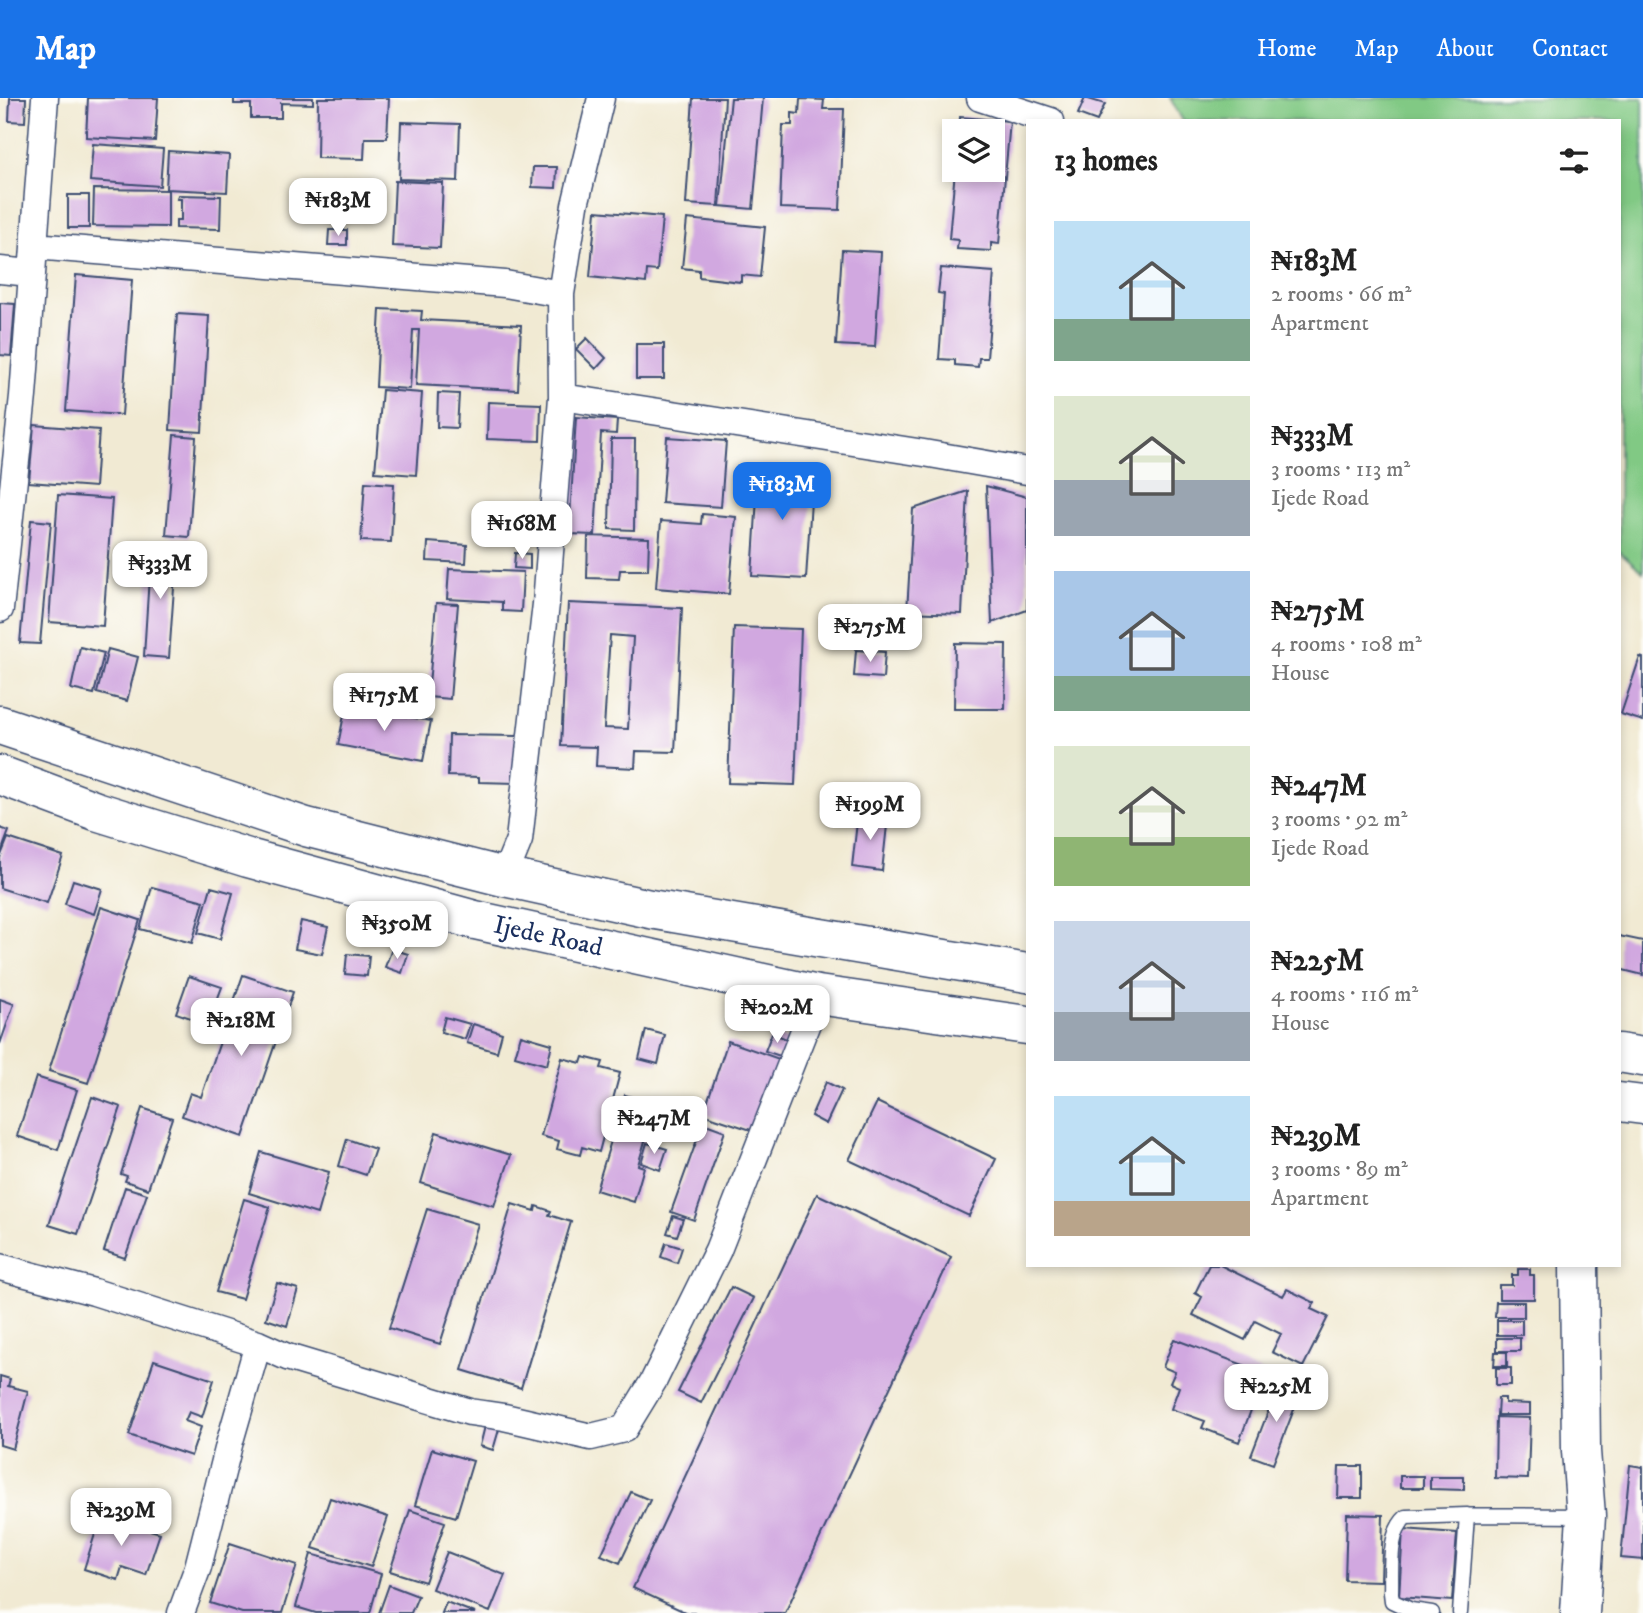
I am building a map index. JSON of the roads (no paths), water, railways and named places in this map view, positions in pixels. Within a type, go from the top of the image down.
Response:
[{"type":"main road","name":"Ijede Road","points":[[0,725],[306,827],[504,877],[650,909],[1026,973]]},
{"type":"main road","name":"Ijede Road","points":[[0,775],[96,811],[236,854],[475,920],[818,995],[1026,1025]]},
{"type":"main road","points":[[1621,1053],[1643,1057]]},
{"type":"main road","points":[[1621,1101],[1643,1105]]},
{"type":"main road","points":[[1579,1267],[1581,1451],[1586,1516],[1580,1613]]},
{"type":"street","points":[[0,609],[23,396],[45,98]]},
{"type":"street","points":[[504,877],[519,840],[521,827],[546,604],[562,397],[561,294],[575,205],[601,98]]},
{"type":"street","points":[[980,98],[1045,119]]},
{"type":"street","points":[[34,246],[505,284],[561,294]]},
{"type":"street","points":[[0,270],[31,273]]},
{"type":"street","points":[[562,397],[911,450],[1026,471]]},
{"type":"street","points":[[0,1267],[94,1292],[258,1344],[287,1357],[470,1412],[591,1437],[624,1429],[654,1380],[718,1250],[818,995]]},
{"type":"street","points":[[181,1613],[198,1567],[258,1344]]},
{"type":"lane","points":[[1460,1613],[1467,1515]]},
{"type":"lane","points":[[1432,1613],[1411,1610],[1392,1601],[1395,1534],[1406,1517],[1586,1516]]}]
